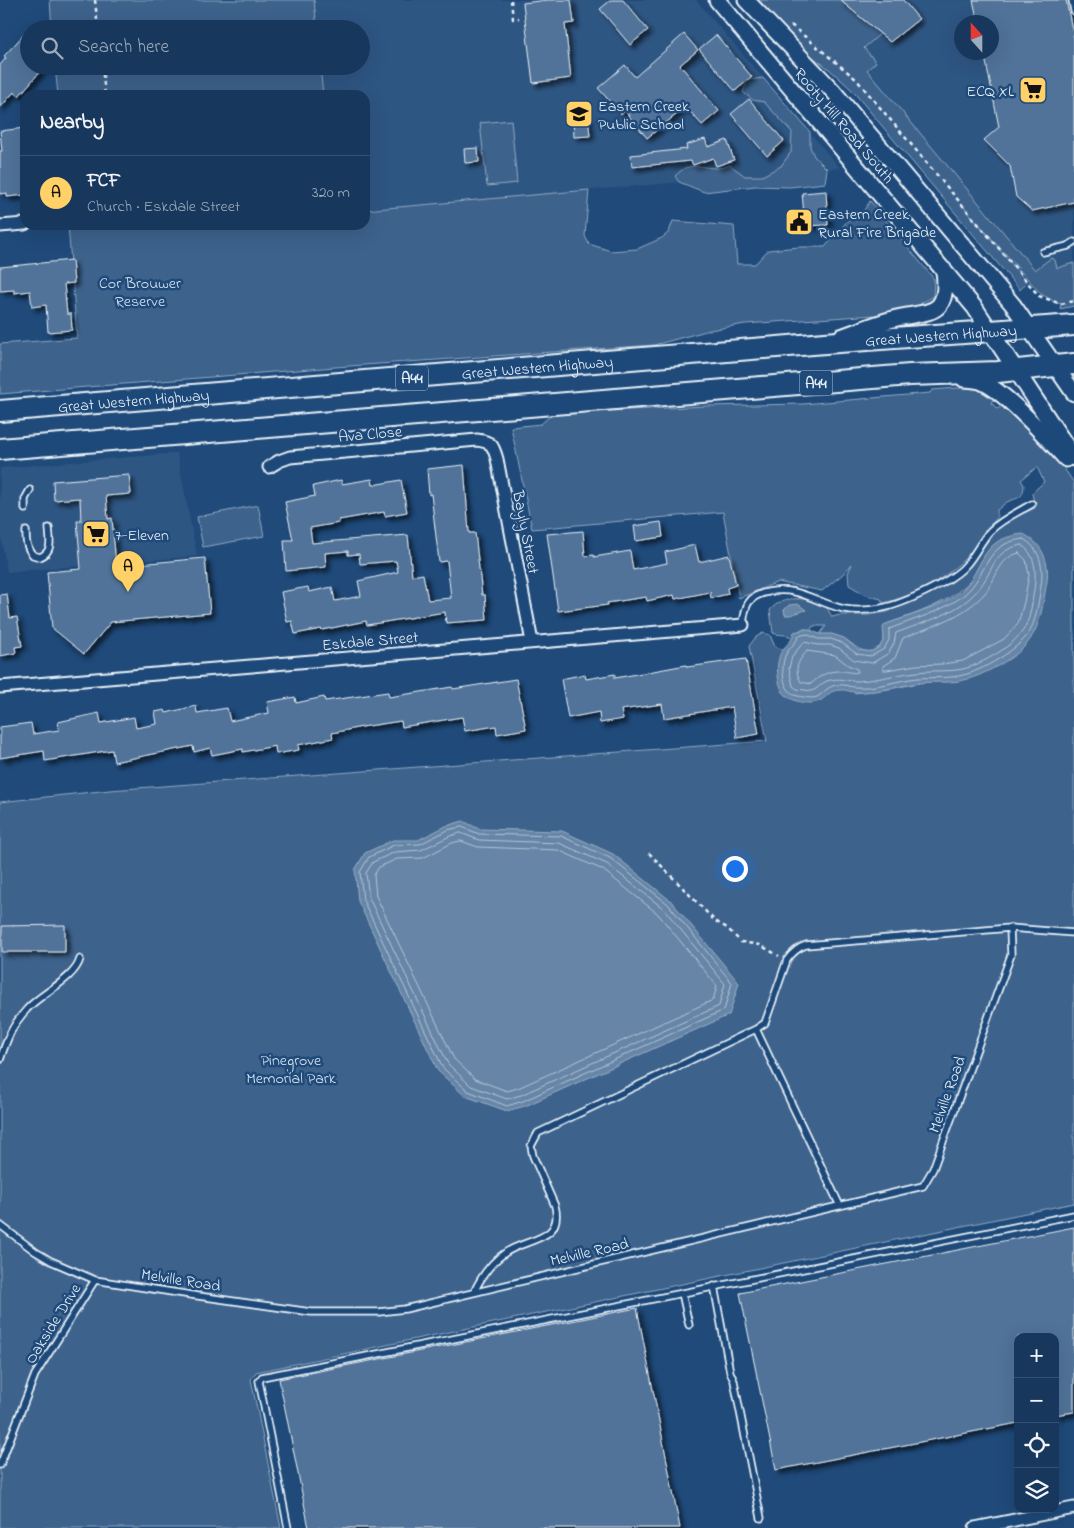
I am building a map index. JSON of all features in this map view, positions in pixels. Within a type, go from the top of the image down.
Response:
[{"type":"highway","name":"Great Western Highway","points":[[0,411],[825,343],[1074,325]]},
{"type":"highway","name":"A44","points":[[0,449],[910,375],[1017,370],[1065,365]]},
{"type":"main road","name":"Rooty Hill Road South","points":[[717,0],[975,308],[1074,458]]},
{"type":"main road","name":"Rooty Hill Road South","points":[[746,0],[833,91],[1013,305],[1029,328],[1065,365],[1074,393]]},
{"type":"main road","points":[[825,343],[899,317],[922,315],[930,312],[942,302],[944,296],[944,270]]},
{"type":"main road","points":[[910,375],[970,380],[985,384],[1019,411],[1074,467]]},
{"type":"street","points":[[0,226],[20,224]]},
{"type":"street","name":"Ava Close","points":[[269,467],[278,461],[290,457],[477,440]]},
{"type":"street","name":"Bayly Street","points":[[477,440],[487,441],[493,447],[532,642]]},
{"type":"street","name":"Eskdale Street","points":[[0,687],[743,624]]},
{"type":"street","points":[[975,1528],[1074,1508]]},
{"type":"lane","points":[[1072,0],[1074,11]]},
{"type":"lane","points":[[1044,252],[1068,246],[1074,242]]},
{"type":"lane","points":[[25,509],[25,499],[30,490]]},
{"type":"lane","points":[[743,624],[745,608],[750,600],[764,592],[781,589],[797,592],[844,609],[871,609],[891,606],[948,580],[966,565],[990,531],[1032,504]]},
{"type":"lane","points":[[26,531],[26,543],[30,553],[35,557],[40,557],[47,553],[50,548],[49,528]]},
{"type":"lane","points":[[474,1292],[481,1276],[506,1251],[543,1237],[554,1228],[557,1214],[555,1206],[533,1156],[531,1146],[538,1133],[765,1023],[787,960],[799,947],[1010,928],[1074,933]]},
{"type":"lane","name":"Melville Road","points":[[0,1225],[51,1261],[95,1280],[311,1312],[379,1312],[405,1309],[923,1186],[930,1176],[1011,955],[1010,928]]},
{"type":"lane","points":[[0,1060],[7,1038],[17,1020],[41,996],[71,974],[79,965],[80,959]]},
{"type":"lane","points":[[756,1029],[840,1206]]},
{"type":"lane","points":[[288,1528],[259,1381],[262,1377],[1074,1215]]},
{"type":"lane","name":"Oakside Drive","points":[[0,1465],[35,1375],[95,1280]]},
{"type":"lane","points":[[714,1286],[761,1518]]},
{"type":"lane","points":[[682,1293],[689,1325]]},
{"type":"path","points":[[95,0],[97,20]]},
{"type":"path","points":[[511,0],[513,19],[518,18]]},
{"type":"path","points":[[787,21],[856,79],[1039,296],[1050,302],[1061,304],[1074,301]]},
{"type":"path","points":[[103,75],[104,90]]},
{"type":"path","points":[[649,853],[715,921],[727,928],[741,942],[760,945],[787,960]]},
{"type":"shaded area","name":"Eastern Creek Public School","points":[[314,0],[696,0],[840,168],[370,210],[370,90],[322,90],[321,75],[370,75],[370,20],[316,20]]},
{"type":"shaded area","points":[[769,0],[1074,0],[1074,282],[1046,297],[851,67]]},
{"type":"shaded area","points":[[177,453],[197,556],[7,572],[0,532],[0,468]]},
{"type":"green space","points":[[50,0],[314,0],[316,20],[51,20]]},
{"type":"green space","points":[[755,0],[840,0],[880,34],[864,48],[876,62],[867,70],[1035,270],[1051,258],[1055,260],[1057,268],[1074,263],[1074,306],[1060,309],[1061,304],[1053,302],[1041,294],[963,206],[1027,282],[1020,290],[851,89],[829,69],[801,48]]},
{"type":"green space","points":[[56,75],[321,75],[322,90],[57,90]]},
{"type":"green space","points":[[763,78],[810,132],[810,147],[814,156],[827,169],[825,183],[790,187],[755,186],[704,192],[679,182],[675,176],[691,166],[718,168],[730,165],[745,176],[762,176],[781,166],[791,152],[792,132],[764,102],[753,100],[743,92],[748,80]]},
{"type":"green space","points":[[511,120],[517,183],[487,186],[480,123]]},
{"type":"green space","name":"Cor Brouwer Reserve","points":[[589,190],[585,236],[589,244],[611,251],[637,249],[662,238],[669,232],[673,221],[734,226],[737,264],[755,264],[768,250],[825,247],[850,218],[857,221],[870,201],[934,279],[933,297],[921,303],[918,312],[745,324],[710,330],[654,345],[335,367],[0,394],[0,344],[77,338],[68,230],[370,230],[370,210]]},
{"type":"green space","name":"Pinegrove Memorial Park","points":[[980,389],[996,398],[991,402],[997,409],[1004,405],[1057,458],[1074,483],[1074,1203],[256,1372],[251,1379],[281,1528],[0,1528],[0,802],[110,790],[767,741],[749,646],[756,637],[763,633],[770,635],[775,647],[783,649],[780,656],[820,634],[826,626],[813,626],[811,629],[813,632],[801,629],[793,638],[776,634],[773,633],[770,610],[782,602],[805,599],[820,603],[826,607],[832,617],[840,615],[868,615],[887,612],[951,583],[970,566],[995,531],[1009,520],[1035,508],[1032,493],[1044,482],[1037,467],[1021,480],[1024,485],[1021,496],[1007,502],[997,510],[997,518],[961,563],[930,585],[907,596],[883,603],[881,599],[866,595],[849,585],[848,573],[852,564],[822,591],[778,582],[739,598],[723,512],[532,529],[511,427],[541,424],[552,414],[706,406],[803,404],[930,393],[932,390]],"holes":[[[971,580],[919,683],[890,689],[854,693],[845,639],[863,650],[871,651],[876,649],[882,643],[886,624],[942,602]]]},
{"type":"green space","points":[[258,505],[264,536],[203,547],[197,517]]},
{"type":"water","points":[[1023,534],[1035,542],[1043,553],[1048,574],[1041,612],[1035,631],[1030,640],[1015,655],[986,672],[962,681],[919,683],[871,691],[837,690],[812,703],[800,702],[790,698],[783,692],[777,669],[779,657],[792,639],[794,632],[806,629],[820,634],[832,634],[844,638],[858,650],[871,652],[880,647],[884,639],[883,627],[886,624],[925,611],[953,597],[966,586],[986,552],[991,547],[1003,539]]},
{"type":"water","points":[[798,604],[806,610],[785,615],[784,610],[789,605]]},
{"type":"water","points":[[463,821],[479,829],[562,831],[613,854],[671,901],[739,983],[729,1015],[525,1106],[507,1111],[465,1096],[438,1071],[358,901],[355,870],[365,853],[393,840],[418,840],[446,826]]},
{"type":"building","points":[[571,0],[574,23],[565,24],[571,78],[533,83],[523,3]]},
{"type":"building","points":[[611,0],[623,0],[648,30],[630,45],[600,9]]},
{"type":"building","points":[[840,0],[903,0],[919,19],[890,42]]},
{"type":"building","name":"ECQ XL","points":[[973,0],[1066,0],[1074,39],[1074,202],[1032,211],[1016,197],[1010,166],[984,140],[999,127],[986,60],[999,60],[999,15],[976,15]]},
{"type":"building","points":[[684,34],[698,50],[680,65],[719,111],[702,125],[686,107],[647,138],[625,111],[621,114],[598,88],[625,65],[635,77]]},
{"type":"building","points":[[716,35],[752,77],[735,91],[699,49]]},
{"type":"building","points":[[20,39],[20,75],[37,75],[24,90],[20,90],[19,96],[14,92],[0,108],[0,65],[6,58],[4,56]]},
{"type":"building","points":[[749,99],[784,141],[767,156],[731,114]]},
{"type":"building","points":[[588,115],[590,136],[574,137],[573,116]]},
{"type":"building","points":[[20,129],[20,196],[7,197],[7,193],[0,194],[0,151],[2,151],[0,131]]},
{"type":"building","points":[[705,139],[708,147],[727,140],[734,160],[716,166],[713,158],[693,165],[691,161],[632,167],[631,155],[687,149],[686,145]]},
{"type":"building","points":[[478,148],[479,162],[465,163],[464,149]]},
{"type":"building","points":[[826,191],[828,225],[805,226],[802,193]]},
{"type":"building","points":[[72,260],[74,283],[64,284],[67,314],[71,314],[72,330],[48,332],[46,305],[32,307],[30,291],[14,293],[14,290],[0,291],[0,267]]},
{"type":"building","points":[[464,465],[469,533],[475,533],[482,595],[485,595],[487,620],[446,623],[445,612],[367,625],[366,621],[295,634],[292,621],[287,622],[281,592],[308,587],[309,592],[332,587],[335,601],[361,596],[358,581],[398,572],[396,561],[360,564],[359,554],[348,555],[348,551],[325,553],[326,567],[286,571],[284,540],[293,540],[285,502],[315,496],[313,486],[341,480],[342,484],[372,479],[373,485],[401,480],[407,512],[385,516],[384,512],[339,520],[339,523],[310,528],[312,543],[408,535],[412,576],[423,574],[428,600],[451,598],[447,561],[439,562],[427,469]]},
{"type":"building","points":[[129,475],[131,494],[106,496],[108,519],[112,518],[116,566],[205,558],[210,613],[111,622],[84,654],[52,628],[47,572],[81,569],[77,521],[81,521],[80,498],[54,500],[53,481]]},
{"type":"building","points":[[661,522],[663,537],[636,541],[634,526]]},
{"type":"building","points":[[583,531],[585,556],[594,555],[594,557],[630,551],[633,570],[667,563],[665,552],[695,545],[699,562],[729,555],[736,585],[727,588],[728,594],[711,598],[710,592],[675,599],[674,595],[647,601],[646,597],[607,603],[608,605],[558,611],[547,534]]},
{"type":"building","points":[[7,594],[10,618],[17,617],[22,646],[15,647],[16,653],[0,656],[0,595]]},
{"type":"building","points":[[746,659],[759,734],[737,738],[732,707],[664,718],[662,704],[621,710],[623,719],[600,723],[599,712],[568,718],[561,679],[585,674],[586,679],[615,674],[615,678],[686,665],[687,667]]},
{"type":"building","points":[[516,679],[526,729],[497,734],[496,726],[465,731],[462,717],[402,727],[401,721],[362,727],[332,733],[333,738],[298,745],[299,750],[276,754],[275,746],[243,752],[243,749],[212,755],[210,748],[194,752],[193,746],[114,762],[112,750],[45,761],[44,751],[0,758],[0,727],[31,723],[33,734],[59,730],[58,722],[99,713],[101,723],[134,717],[136,728],[157,724],[155,712],[165,710],[166,713],[196,706],[197,713],[227,708],[230,721],[269,713],[267,702],[295,697],[296,703],[324,697],[325,701],[388,692],[389,697]]},
{"type":"building","points":[[65,925],[65,952],[2,952],[2,926]]},
{"type":"building","points":[[1074,1227],[1074,1412],[1059,1414],[1059,1333],[1014,1333],[1014,1424],[776,1470],[740,1293]]},
{"type":"building","points":[[637,1308],[680,1528],[309,1528],[279,1379]]},
{"type":"place","name":"ECQ XL","points":[[1033,90]]},
{"type":"place","name":"Eastern Creek Public School","points":[[579,114]]},
{"type":"place","name":"Eastern Creek Rural Fire Brigade","points":[[799,222]]},
{"type":"place","name":"7-Eleven","points":[[96,534]]},
{"type":"place","name":"FCF","points":[[128,592]]}]
